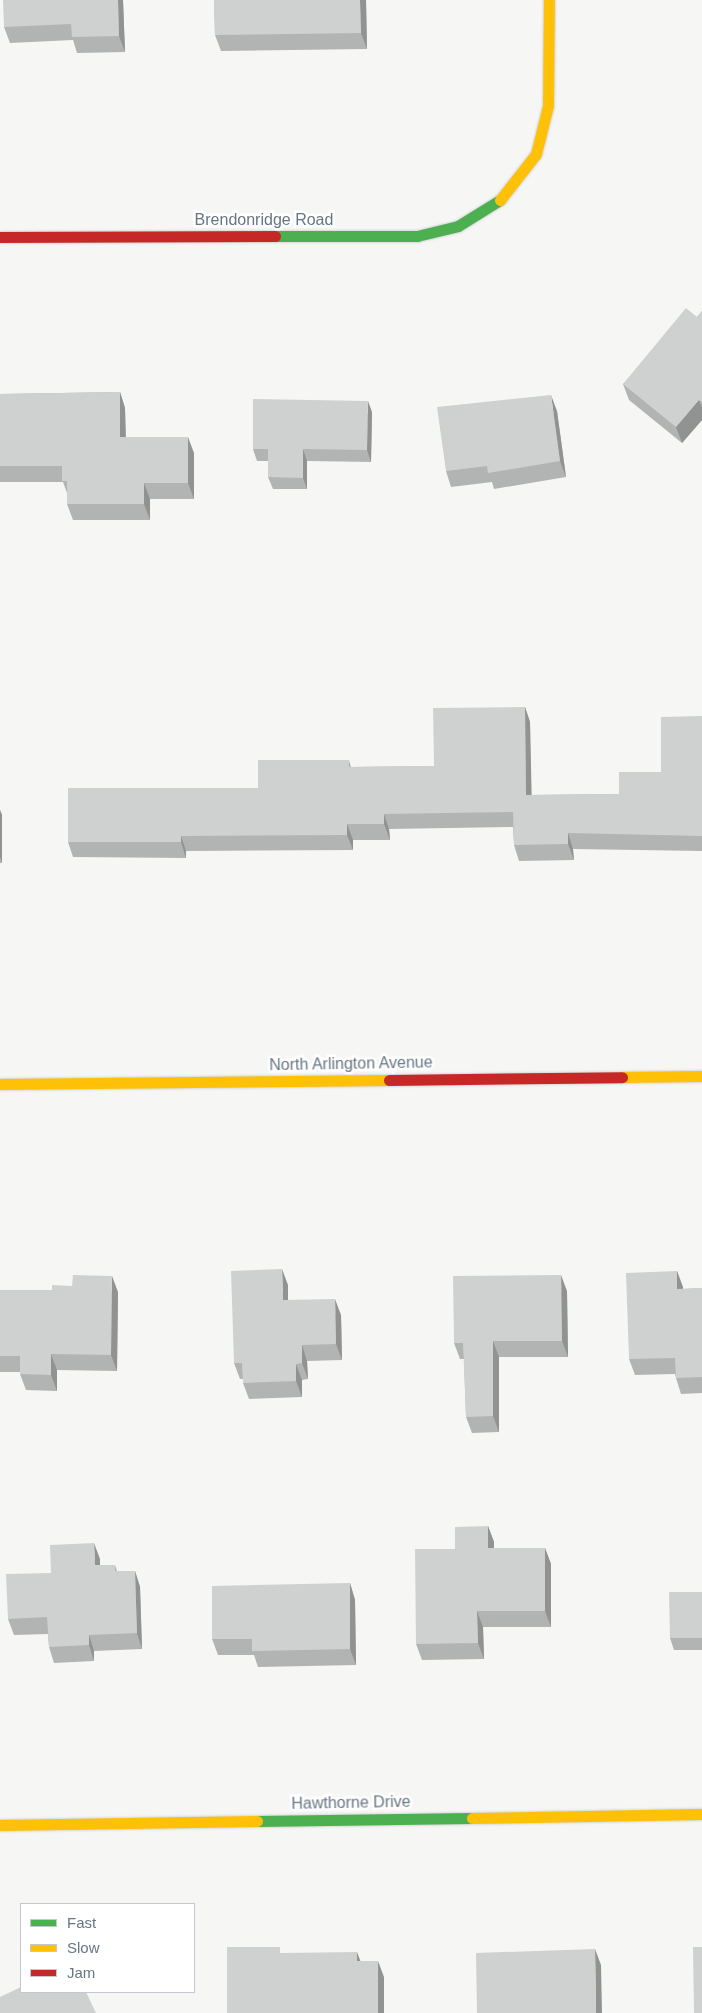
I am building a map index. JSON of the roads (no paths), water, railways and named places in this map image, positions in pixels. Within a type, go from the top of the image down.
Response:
[{"type":"street","name":"Brendonridge Road","points":[[0,237],[416,236],[443,231],[470,221],[514,186],[536,154],[545,126],[548,106],[549,0]]},
{"type":"street","name":"North Arlington Avenue","points":[[0,1084],[702,1076]]},
{"type":"street","name":"Hawthorne Drive","points":[[0,1825],[702,1814]]}]
